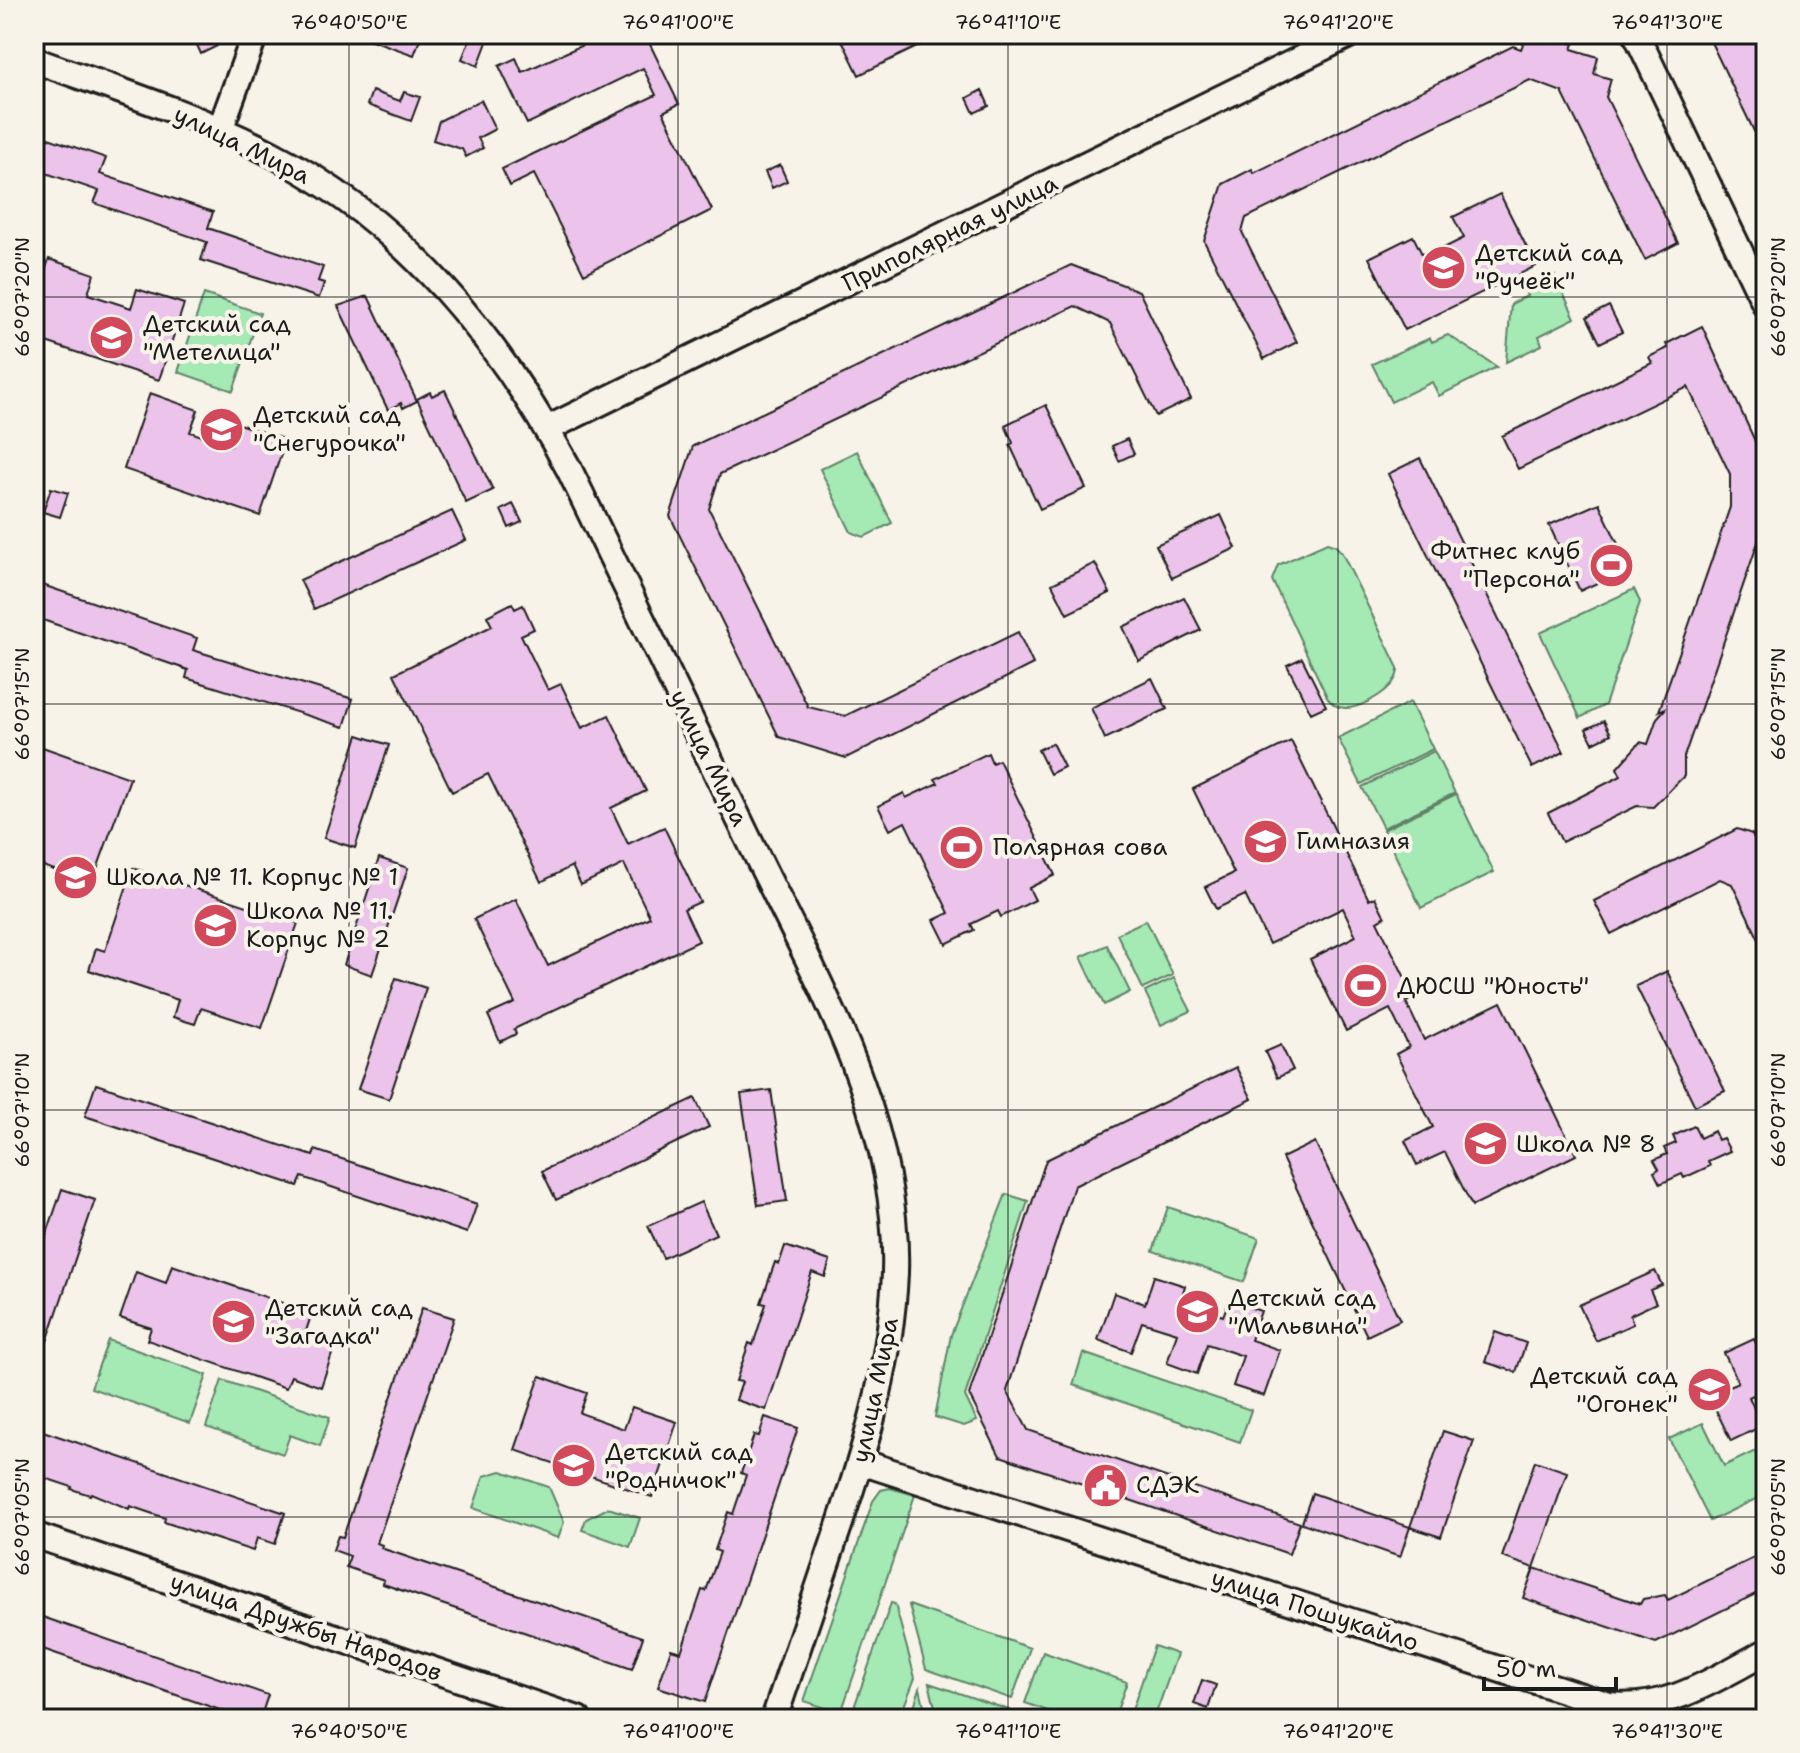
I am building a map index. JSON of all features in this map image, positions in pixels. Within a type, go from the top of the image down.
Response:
[{"type":"street","points":[[220,130],[255,34]]},
{"type":"street","name":"Приполярная улица","points":[[547,429],[1351,34]]},
{"type":"street","points":[[1636,34],[1766,306]]},
{"type":"street","name":"улица Мира","points":[[34,60],[220,130],[310,176],[395,239],[442,285],[491,343],[547,429],[825,997],[874,1121],[891,1194],[895,1271],[887,1354],[861,1462],[774,1719]]},
{"type":"street","name":"улица Пошукайло","points":[[861,1462],[1609,1705],[1640,1706],[1666,1702],[1766,1652]]},
{"type":"street","name":"улица Дружбы Народов","points":[[34,1535],[578,1719]]},
{"type":"green space","points":[[1555,276],[1575,318],[1539,336],[1542,345],[1506,362],[1511,304],[1527,296],[1525,291]]},
{"type":"green space","points":[[204,294],[260,313],[233,391],[178,372]]},
{"type":"green space","points":[[1448,335],[1497,367],[1439,396],[1432,382],[1391,402],[1372,364],[1430,338],[1432,342]]},
{"type":"green space","points":[[857,451],[892,523],[864,537],[851,532],[820,469]]},
{"type":"green space","points":[[1327,543],[1336,546],[1342,553],[1398,668],[1393,682],[1379,696],[1361,705],[1345,708],[1328,699],[1272,580],[1278,565]]},
{"type":"green space","points":[[1634,589],[1640,602],[1605,705],[1580,718],[1540,633]]},
{"type":"green space","points":[[1410,702],[1433,749],[1361,784],[1338,738]]},
{"type":"green space","points":[[1434,751],[1455,793],[1383,828],[1362,787]]},
{"type":"green space","points":[[1456,794],[1494,872],[1421,908],[1383,830]]},
{"type":"green space","points":[[1146,920],[1173,975],[1143,989],[1117,934]]},
{"type":"green space","points":[[1107,945],[1130,992],[1104,1005],[1081,957]]},
{"type":"green space","points":[[1174,978],[1191,1011],[1161,1025],[1145,992]]},
{"type":"green space","points":[[1006,1194],[1028,1201],[965,1396],[977,1421],[964,1426],[935,1417],[951,1335]]},
{"type":"green space","points":[[1168,1207],[1259,1238],[1244,1282],[1153,1251]]},
{"type":"green space","points":[[108,1340],[207,1375],[190,1423],[91,1388]]},
{"type":"green space","points":[[1083,1353],[1251,1410],[1240,1442],[1073,1385]]},
{"type":"green space","points":[[222,1380],[330,1417],[320,1446],[290,1435],[283,1454],[206,1427]]},
{"type":"green space","points":[[1703,1423],[1724,1466],[1766,1446],[1766,1494],[1710,1521],[1669,1439]]},
{"type":"green space","points":[[501,1471],[549,1487],[564,1522],[558,1538],[473,1508],[484,1476]]},
{"type":"green space","points":[[890,1488],[915,1495],[841,1713],[804,1701],[873,1501],[881,1490]]},
{"type":"green space","points":[[608,1508],[640,1518],[630,1547],[582,1530],[586,1519]]},
{"type":"green space","points":[[891,1603],[895,1604],[915,1678],[899,1719],[858,1719],[851,1716]]},
{"type":"green space","points":[[909,1605],[1030,1648],[1012,1699],[926,1669]]},
{"type":"green space","points":[[1154,1646],[1177,1654],[1154,1719],[1129,1719]]},
{"type":"green space","points":[[1043,1652],[1127,1682],[1114,1719],[1071,1719],[1025,1703]]},
{"type":"green space","points":[[929,1683],[1009,1710],[1006,1719],[938,1719]]},
{"type":"green space","points":[[920,1688],[927,1719],[910,1719]]},
{"type":"building","points":[[192,34],[212,34],[217,46],[201,54]]},
{"type":"building","points":[[361,34],[422,34],[414,55]]},
{"type":"building","points":[[472,34],[490,34],[478,66],[462,59]]},
{"type":"building","points":[[583,34],[645,34],[679,104],[663,112],[712,210],[584,274],[534,174],[510,186],[502,169],[656,95],[643,68],[527,124],[499,66],[516,58],[522,72],[525,71],[587,43]]},
{"type":"building","points":[[839,34],[944,34],[859,75]]},
{"type":"building","points":[[1527,34],[1552,43],[1554,37],[1574,44],[1572,49],[1598,57],[1594,74],[1611,79],[1606,97],[1678,243],[1645,260],[1562,92],[1530,80],[1246,218],[1242,232],[1297,342],[1264,359],[1204,241],[1223,184],[1252,169],[1254,173],[1513,46],[1521,49]]},
{"type":"building","points":[[1707,34],[1753,34],[1766,62],[1766,156]]},
{"type":"building","points":[[982,90],[989,106],[974,113],[967,98]]},
{"type":"building","points":[[372,91],[400,101],[404,92],[420,97],[411,121],[367,105]]},
{"type":"building","points":[[481,100],[495,129],[478,138],[483,148],[466,157],[462,149],[433,140],[439,121]]},
{"type":"building","points":[[34,133],[106,158],[100,174],[213,212],[208,228],[323,267],[318,281],[324,283],[319,298],[201,260],[207,242],[94,203],[99,191],[34,169]]},
{"type":"building","points":[[780,165],[787,181],[772,188],[765,172]]},
{"type":"building","points":[[1500,194],[1536,266],[1405,330],[1369,258],[1413,236],[1424,258],[1464,238],[1453,217]]},
{"type":"building","points":[[49,259],[94,274],[88,294],[131,308],[137,289],[184,304],[159,380],[34,338],[34,305]]},
{"type":"building","points":[[1071,265],[1139,291],[1191,399],[1156,416],[1110,323],[1075,306],[720,474],[709,509],[808,707],[845,716],[1018,632],[1033,664],[846,758],[779,737],[670,516],[693,446]]},
{"type":"building","points":[[368,296],[417,401],[403,408],[401,403],[388,410],[338,306]]},
{"type":"building","points":[[1609,306],[1622,332],[1600,343],[1587,317]]},
{"type":"building","points":[[1702,326],[1766,465],[1766,519],[1684,757],[1684,776],[1653,807],[1637,806],[1562,842],[1548,813],[1621,776],[1617,768],[1640,742],[1648,744],[1657,718],[1666,708],[1659,711],[1730,507],[1730,474],[1688,387],[1518,469],[1502,436],[1652,363],[1649,357],[1668,348],[1666,344]]},
{"type":"building","points":[[445,390],[493,490],[466,503],[417,399],[430,392],[432,396]]},
{"type":"building","points":[[150,393],[198,410],[190,432],[231,446],[239,424],[286,440],[260,516],[124,469]]},
{"type":"building","points":[[1046,405],[1086,488],[1040,509],[1010,445],[1013,443],[1005,425]]},
{"type":"building","points":[[1127,439],[1134,454],[1119,461],[1112,446]]},
{"type":"building","points":[[1420,458],[1564,752],[1532,768],[1388,474]]},
{"type":"building","points":[[51,488],[68,493],[60,517],[43,512]]},
{"type":"building","points":[[1599,503],[1629,568],[1580,591],[1549,525]]},
{"type":"building","points":[[513,504],[522,522],[509,528],[501,510]]},
{"type":"building","points":[[452,511],[466,540],[314,609],[300,580]]},
{"type":"building","points":[[1221,515],[1236,548],[1172,578],[1156,545]]},
{"type":"building","points":[[1095,563],[1110,593],[1067,614],[1052,584]]},
{"type":"building","points":[[34,582],[197,638],[193,650],[353,699],[344,727],[186,678],[188,670],[34,617]]},
{"type":"building","points":[[1184,597],[1201,630],[1139,661],[1123,627]]},
{"type":"building","points":[[512,603],[515,609],[523,605],[534,629],[521,635],[548,690],[561,684],[582,728],[609,715],[646,791],[611,808],[628,844],[664,827],[700,902],[684,909],[699,941],[514,1029],[516,1034],[500,1042],[488,1015],[515,1003],[474,919],[516,899],[548,966],[650,917],[624,864],[581,885],[572,866],[541,882],[488,774],[452,792],[394,674],[492,626],[487,616]]},
{"type":"building","points":[[1302,658],[1326,706],[1311,713],[1287,665]]},
{"type":"building","points":[[1152,678],[1167,709],[1105,739],[1091,708]]},
{"type":"building","points":[[1604,721],[1611,734],[1593,743],[1586,729]]},
{"type":"building","points":[[358,735],[389,745],[355,848],[324,838]]},
{"type":"building","points":[[1291,741],[1369,900],[1375,897],[1385,917],[1377,921],[1415,998],[1406,1002],[1424,1040],[1501,1002],[1576,1155],[1472,1206],[1445,1152],[1417,1165],[1405,1141],[1433,1127],[1396,1054],[1409,1047],[1390,1009],[1346,1031],[1310,959],[1356,936],[1343,908],[1269,944],[1245,895],[1216,909],[1205,887],[1234,873],[1193,789]]},
{"type":"building","points":[[1052,743],[1064,767],[1050,774],[1038,750]]},
{"type":"building","points":[[34,744],[130,778],[92,883],[34,863]]},
{"type":"building","points":[[988,753],[992,763],[999,760],[1055,875],[1029,888],[1035,900],[1001,917],[998,911],[971,924],[974,930],[946,944],[934,920],[949,913],[905,822],[890,830],[878,806],[904,793],[906,798],[938,783],[935,779]]},
{"type":"building","points":[[1737,829],[1752,834],[1766,863],[1766,954],[1732,884],[1720,879],[1611,934],[1594,901]]},
{"type":"building","points":[[379,858],[408,868],[372,975],[344,965]]},
{"type":"building","points":[[133,868],[298,923],[262,1028],[201,1008],[195,1024],[173,1017],[178,1000],[89,970],[96,948],[105,951]]},
{"type":"building","points":[[1667,971],[1725,1091],[1695,1106],[1636,986]]},
{"type":"building","points":[[396,978],[426,988],[389,1099],[358,1089]]},
{"type":"building","points":[[1281,1045],[1293,1070],[1277,1078],[1265,1052]]},
{"type":"building","points":[[1236,1067],[1252,1099],[1074,1186],[1007,1391],[1028,1430],[1300,1523],[1289,1554],[1000,1456],[969,1395],[1046,1160]]},
{"type":"building","points":[[96,1084],[313,1156],[315,1150],[477,1204],[467,1233],[302,1177],[298,1186],[85,1116]]},
{"type":"building","points":[[771,1090],[787,1201],[758,1205],[741,1094]]},
{"type":"building","points":[[695,1098],[709,1127],[556,1200],[542,1171]]},
{"type":"building","points":[[1694,1126],[1700,1138],[1714,1131],[1718,1140],[1723,1138],[1730,1151],[1708,1161],[1710,1166],[1684,1178],[1682,1174],[1660,1184],[1654,1172],[1659,1169],[1654,1160],[1667,1154],[1664,1148],[1676,1143],[1673,1136]]},
{"type":"building","points":[[1315,1142],[1400,1320],[1367,1336],[1282,1158]]},
{"type":"building","points":[[62,1189],[95,1200],[34,1374],[34,1272]]},
{"type":"building","points":[[701,1202],[716,1234],[663,1258],[648,1226]]},
{"type":"building","points":[[785,1246],[830,1261],[825,1277],[812,1272],[766,1410],[736,1400],[742,1382],[736,1381],[749,1343],[753,1345],[766,1304],[761,1303],[775,1262],[779,1264]]},
{"type":"building","points":[[172,1265],[312,1313],[306,1331],[336,1342],[321,1387],[291,1376],[286,1388],[147,1340],[151,1328],[120,1318],[136,1272],[166,1283]]},
{"type":"building","points":[[1655,1271],[1662,1285],[1650,1290],[1656,1303],[1630,1315],[1633,1324],[1596,1341],[1579,1305]]},
{"type":"building","points":[[1154,1276],[1185,1286],[1180,1302],[1223,1316],[1229,1301],[1261,1311],[1251,1340],[1280,1350],[1264,1396],[1233,1386],[1243,1356],[1207,1344],[1197,1374],[1167,1363],[1177,1333],[1142,1322],[1131,1352],[1098,1340],[1114,1293],[1145,1304]]},
{"type":"building","points":[[422,1308],[454,1318],[377,1543],[382,1545],[381,1548],[643,1637],[632,1669],[383,1584],[384,1580],[346,1567],[350,1556],[333,1550],[338,1536],[343,1537]]},
{"type":"building","points":[[1495,1332],[1526,1343],[1516,1372],[1485,1362]]},
{"type":"building","points":[[1754,1339],[1766,1363],[1766,1389],[1749,1397],[1762,1426],[1731,1441],[1709,1396],[1738,1382],[1724,1353]]},
{"type":"building","points":[[540,1376],[587,1393],[580,1413],[624,1429],[632,1407],[677,1422],[652,1497],[515,1450]]},
{"type":"building","points":[[765,1417],[798,1428],[705,1702],[658,1687],[671,1649],[681,1652],[702,1590],[706,1591],[720,1552],[715,1550],[728,1512],[733,1514],[746,1475],[741,1473],[754,1435],[759,1436]]},
{"type":"building","points":[[34,1428],[285,1513],[275,1544],[257,1538],[253,1551],[45,1478],[37,1503],[34,1502]]},
{"type":"building","points":[[1443,1431],[1474,1441],[1441,1537],[1410,1527]]},
{"type":"building","points":[[1535,1461],[1567,1472],[1534,1568],[1502,1557]]},
{"type":"building","points":[[1312,1493],[1410,1527],[1400,1557],[1302,1523]]},
{"type":"building","points":[[1766,1552],[1766,1589],[1656,1643],[1523,1598],[1534,1568],[1640,1604],[1643,1599],[1665,1595],[1668,1600]]},
{"type":"building","points":[[34,1614],[268,1695],[260,1719],[246,1719],[34,1646]]},
{"type":"building","points":[[1202,1680],[1216,1685],[1208,1709],[1194,1704]]},
{"type":"place","name":"Детский сад \"Ручеёк\"","points":[[1444,267]]},
{"type":"place","name":"Детский сад \"Метелица\"","points":[[112,338]]},
{"type":"place","name":"Детский сад \"Снегурочка\"","points":[[222,429]]},
{"type":"place","name":"Фитнес клуб \"Персона\"","points":[[1611,565]]},
{"type":"place","name":"Гимназия","points":[[1265,841]]},
{"type":"place","name":"Полярная сова","points":[[962,847]]},
{"type":"place","name":"Школа № 11. Корпус № 1","points":[[75,877]]},
{"type":"place","name":"Школа № 11. Корпус № 2","points":[[215,925]]},
{"type":"place","name":"ДЮСШ \"Юность\"","points":[[1366,986]]},
{"type":"place","name":"Школа № 8","points":[[1485,1144]]},
{"type":"place","name":"Детский сад \"Мальвина\"","points":[[1197,1312]]},
{"type":"place","name":"Детский сад \"Загадка\"","points":[[234,1322]]},
{"type":"place","name":"Детский сад \"Огонек\"","points":[[1709,1390]]},
{"type":"place","name":"Детский сад \"Родничок\"","points":[[574,1466]]},
{"type":"place","name":"СДЭК","points":[[1105,1485]]}]
